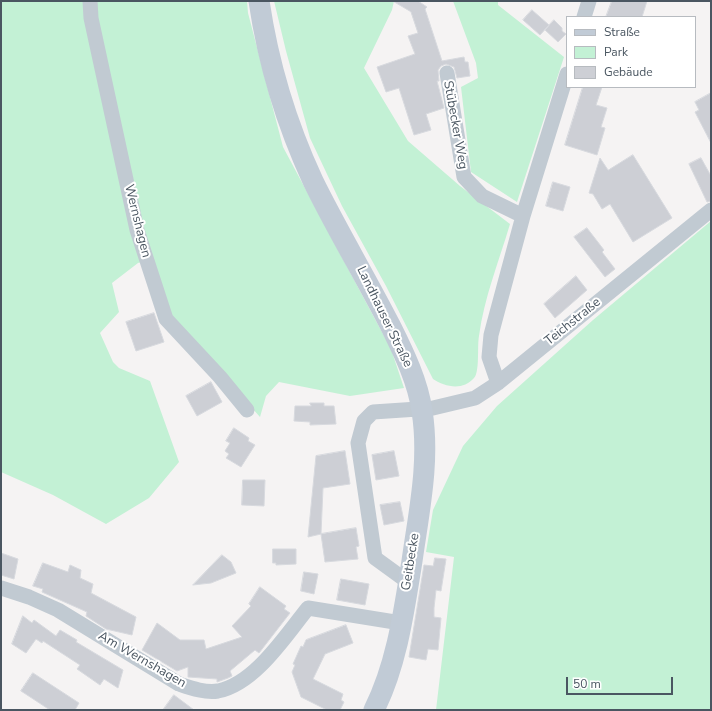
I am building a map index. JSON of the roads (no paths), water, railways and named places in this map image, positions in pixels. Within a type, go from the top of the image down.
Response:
[{"type":"street","name":"Wernshagen","points":[[90,1],[91,18],[137,230],[166,319],[220,377],[247,410]]},
{"type":"street","name":"Landhauser Straße","points":[[259,1],[273,65],[290,123],[313,181],[376,296],[405,356],[422,410]]},
{"type":"street","points":[[584,16],[589,1]]},
{"type":"street","name":"Stübecker Weg","points":[[447,73],[464,177],[482,196],[523,216]]},
{"type":"street","points":[[498,383],[489,357],[491,335],[523,216],[566,77]]},
{"type":"street","name":"Teichstraße","points":[[422,410],[476,398],[498,383],[711,210]]},
{"type":"street","name":"Geitbecke","points":[[374,710],[386,684],[401,623],[423,491],[424,447],[422,410]]},
{"type":"street","points":[[408,582],[375,558],[358,443],[364,421],[373,412],[422,410]]},
{"type":"street","name":"Am Wernshagen","points":[[1,588],[29,597],[58,610],[179,684],[194,689],[218,691],[239,683],[266,660],[308,608],[401,623]]}]
